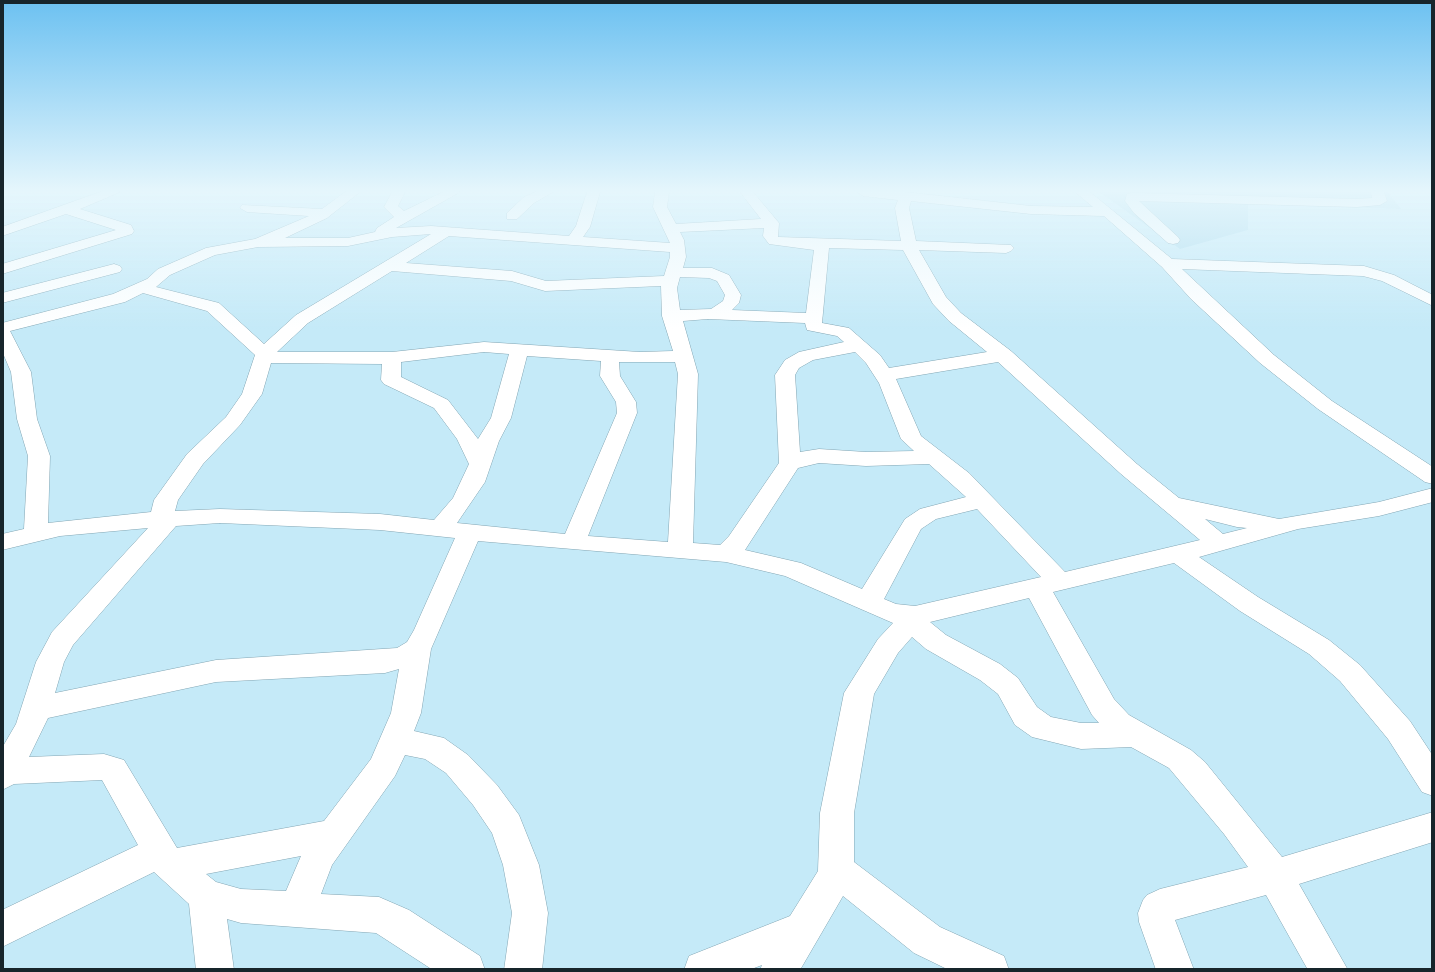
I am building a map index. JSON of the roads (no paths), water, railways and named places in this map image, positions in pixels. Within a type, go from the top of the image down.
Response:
[{"type":"street","points":[[2,269],[106,237]]},
{"type":"street","points":[[258,243],[274,237]]},
{"type":"street","points":[[36,533],[39,456],[27,419],[21,372],[9,361],[2,330],[119,298],[143,288],[164,272],[211,251],[258,243],[348,242],[372,237]]},
{"type":"street","points":[[4,773],[30,727],[50,662],[62,639],[165,519],[166,500],[177,483],[233,422],[252,394],[264,356],[302,319],[437,237]]},
{"type":"street","points":[[527,237],[677,248]]},
{"type":"street","points":[[572,241],[575,237]]},
{"type":"street","points":[[675,237],[677,248],[671,276],[671,316],[688,374],[680,551]]},
{"type":"street","points":[[771,237],[774,241],[814,243],[1006,248]]},
{"type":"street","points":[[908,237],[916,262],[939,299],[955,317],[1004,355],[1168,502],[1219,543]]},
{"type":"street","points":[[1137,237],[1267,359],[1325,405],[1433,477]]},
{"type":"street","points":[[814,243],[822,248],[812,318],[816,328],[843,332],[860,346],[884,375],[912,439],[983,500],[1048,583],[1103,707],[1118,724],[1180,759],[1194,772],[1275,876],[1329,970]]},
{"type":"street","points":[[1168,264],[1364,271],[1395,281],[1433,301]]},
{"type":"street","points":[[391,266],[512,276],[545,286],[712,273],[723,278],[733,295],[731,303],[715,314]]},
{"type":"street","points":[[2,298],[114,269]]},
{"type":"street","points":[[143,288],[186,297],[213,307],[264,356],[392,358],[484,347],[610,356],[682,356]]},
{"type":"street","points":[[671,316],[715,314],[812,318]]},
{"type":"street","points":[[790,464],[786,375],[792,364],[806,356],[827,350],[860,346]]},
{"type":"street","points":[[441,527],[462,502],[480,464],[509,393],[519,349]]},
{"type":"street","points":[[884,375],[1004,355]]},
{"type":"street","points":[[573,542],[627,413],[626,402],[610,376],[610,356]]},
{"type":"street","points":[[392,358],[391,380],[441,404],[467,438],[480,464]]},
{"type":"street","points":[[726,554],[745,533],[790,464],[799,459],[819,456],[866,459],[934,457]]},
{"type":"street","points":[[779,970],[836,876],[837,813],[859,693],[888,646],[913,619],[1287,525],[1379,509],[1433,495]]},
{"type":"street","points":[[868,603],[900,543],[914,524],[928,513],[983,500]]},
{"type":"street","points":[[1168,502],[1237,519],[1287,525]]},
{"type":"street","points":[[2,542],[36,533],[101,523],[220,516],[315,518],[441,527],[573,542],[726,554],[792,569],[892,613],[913,619],[936,642],[990,672],[1007,686],[1026,716],[1043,727],[1081,736],[1133,734]]},
{"type":"street","points":[[297,909],[318,856],[384,766],[406,713],[417,649],[470,531]]},
{"type":"street","points":[[1178,554],[1249,604],[1319,647],[1350,673],[1399,730],[1433,782]]},
{"type":"street","points":[[35,709],[216,671],[385,662],[405,657],[417,649]]},
{"type":"street","points":[[394,741],[433,747],[457,764],[485,795],[507,826],[521,865],[530,913],[523,970]]},
{"type":"street","points":[[4,773],[104,767],[113,770],[165,859],[206,896],[241,906],[379,915],[396,923],[466,970]]},
{"type":"street","points":[[1175,970],[1157,922],[1156,914],[1160,907],[1275,876],[1433,827]]},
{"type":"street","points":[[2,929],[165,859],[217,855],[333,835]]},
{"type":"street","points":[[837,870],[927,940],[990,970]]},
{"type":"street","points":[[206,896],[215,970]]},
{"type":"street","points":[[703,970],[802,930]]}]
